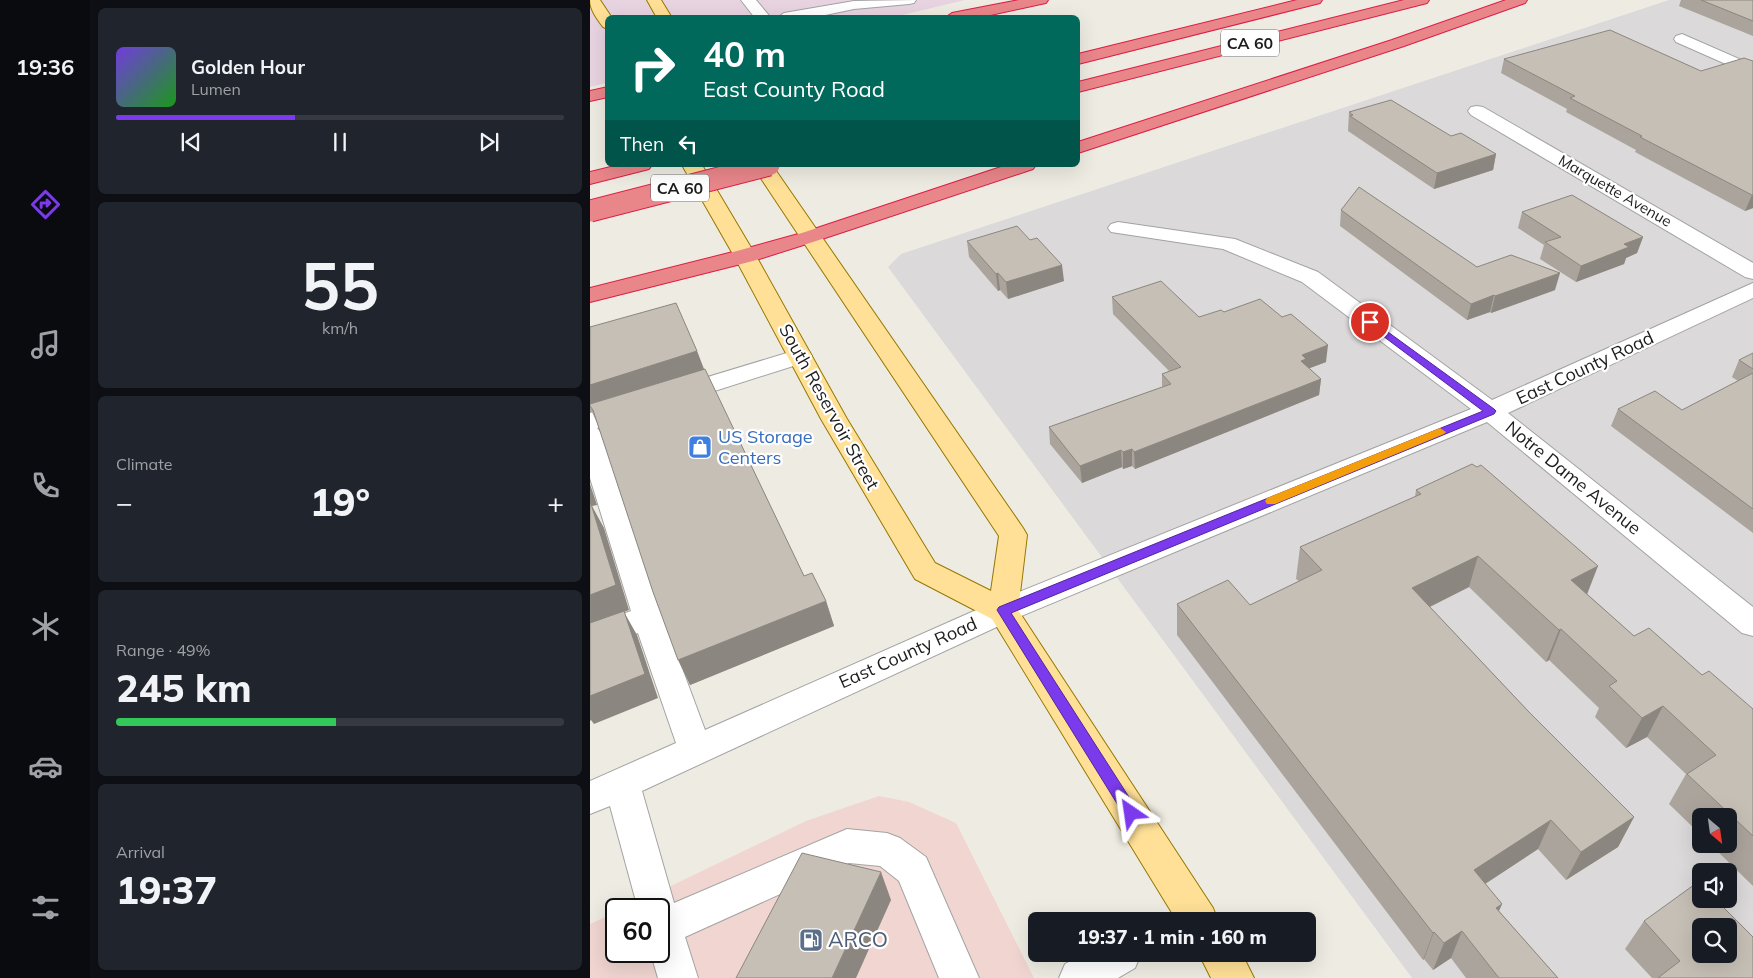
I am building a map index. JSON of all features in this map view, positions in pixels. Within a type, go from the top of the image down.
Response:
[{"type":"highway","points":[[967,15],[1041,0]]},
{"type":"highway","points":[[1080,58],[1314,0]]},
{"type":"highway","points":[[1080,72],[1368,0]]},
{"type":"highway","name":"CA 60","points":[[1080,86],[1422,0]]},
{"type":"highway","points":[[1080,147],[1398,43],[1520,0]]},
{"type":"highway","points":[[590,96],[605,93]]},
{"type":"highway","points":[[590,178],[634,167]]},
{"type":"highway","points":[[590,194],[700,167]]},
{"type":"highway","name":"CA 60","points":[[590,211],[761,167]]},
{"type":"highway","points":[[590,295],[745,256],[809,237],[1020,167]]},
{"type":"main road","points":[[591,0],[605,20]]},
{"type":"main road","points":[[654,0],[664,15]]},
{"type":"main road","name":"South Reservoir Street","points":[[693,167],[745,256],[834,419],[925,571],[1003,610]]},
{"type":"main road","points":[[763,167],[1013,535],[1003,610],[1186,912]]},
{"type":"main road","points":[[1224,962],[1234,978]]},
{"type":"street","points":[[748,0],[761,15]]},
{"type":"street","points":[[800,15],[854,5],[909,0]]},
{"type":"street","points":[[1682,39],[1753,71]]},
{"type":"street","name":"Marquette Avenue","points":[[1477,111],[1753,272]]},
{"type":"street","name":"Notre Dame Avenue","points":[[1118,228],[1228,244],[1310,277],[1490,411],[1753,624]]},
{"type":"street","name":"East County Road","points":[[590,798],[1003,610],[1490,411],[1753,290]]},
{"type":"street","points":[[590,422],[800,356]]},
{"type":"street","points":[[590,435],[602,516],[648,617],[695,750]]},
{"type":"street","points":[[590,639],[648,617]]},
{"type":"street","points":[[622,783],[654,898]]},
{"type":"street","points":[[670,913],[848,846],[887,850],[913,869],[959,978]]},
{"type":"street","points":[[670,952],[678,978]]},
{"type":"street","points":[[1079,978],[1107,962]]},
{"type":"shaded area","points":[[590,0],[965,0],[902,15],[605,15],[605,83],[590,87]]},
{"type":"shaded area","points":[[1669,0],[1753,0],[1753,978],[1412,978],[888,267],[901,254]]},
{"type":"shaded area","points":[[879,796],[909,802],[956,823],[1034,978],[590,978],[590,924],[605,917],[605,963],[670,963],[670,898],[646,898],[806,821]]},
{"type":"building","points":[[1701,0],[1753,0],[1753,21]]},
{"type":"building","points":[[1610,30],[1701,71],[1744,58],[1753,61],[1753,195],[1640,137],[1642,136],[1570,98],[1575,96],[1504,59]]},
{"type":"building","points":[[1391,100],[1451,136],[1461,133],[1496,154],[1437,173],[1350,116],[1353,115],[1349,112]]},
{"type":"building","points":[[1359,187],[1477,267],[1511,255],[1560,273],[1471,304],[1341,210]]},
{"type":"building","points":[[1572,195],[1643,237],[1624,244],[1629,247],[1581,266],[1545,242],[1561,237],[1522,212]]},
{"type":"building","points":[[1017,226],[1030,240],[1037,238],[1062,265],[1006,282],[998,273],[996,274],[967,241]]},
{"type":"building","points":[[1161,281],[1199,317],[1221,310],[1224,312],[1260,299],[1282,317],[1291,314],[1328,345],[1302,355],[1306,359],[1301,361],[1321,379],[1134,452],[1132,449],[1123,452],[1121,450],[1080,466],[1049,427],[1171,384],[1162,374],[1181,367],[1112,297]]},
{"type":"building","points":[[676,303],[697,351],[590,385],[590,327]]},
{"type":"building","points":[[1753,353],[1753,369],[1739,360]]},
{"type":"building","points":[[705,369],[804,576],[812,573],[826,601],[678,660],[653,592],[590,404]]},
{"type":"building","points":[[1753,373],[1753,509],[1618,409],[1655,391],[1682,410]]},
{"type":"building","points":[[1472,464],[1477,467],[1481,465],[1598,566],[1571,580],[1634,636],[1649,628],[1702,675],[1709,671],[1753,709],[1753,836],[1738,822],[1738,808],[1723,808],[1687,774],[1716,755],[1663,706],[1642,718],[1609,686],[1617,681],[1478,556],[1412,588],[1529,712],[1634,817],[1581,852],[1551,820],[1474,870],[1502,904],[1496,908],[1558,978],[1499,978],[1462,931],[1444,943],[1433,933],[1177,604],[1228,580],[1250,605],[1322,570],[1300,547],[1421,494],[1416,490]]},
{"type":"building","points":[[590,504],[616,585],[590,595]]},
{"type":"building","points":[[624,611],[645,674],[590,696],[590,623]]},
{"type":"building","points":[[802,853],[881,872],[832,978],[736,978]]},
{"type":"building","points":[[1692,886],[1692,908],[1724,908],[1734,918],[1692,918],[1692,963],[1737,963],[1737,921],[1753,937],[1753,978],[1658,978],[1680,961],[1644,921]]},
{"type":"slow traffic","points":[[1271,501],[1440,432]]},
{"type":"place","name":"US Storage Centers","points":[[700,447]]},
{"type":"place","name":"ARCO","points":[[811,940]]},
{"type":"route","points":[[1131,813],[1003,610],[1490,411],[1370,322]]}]
